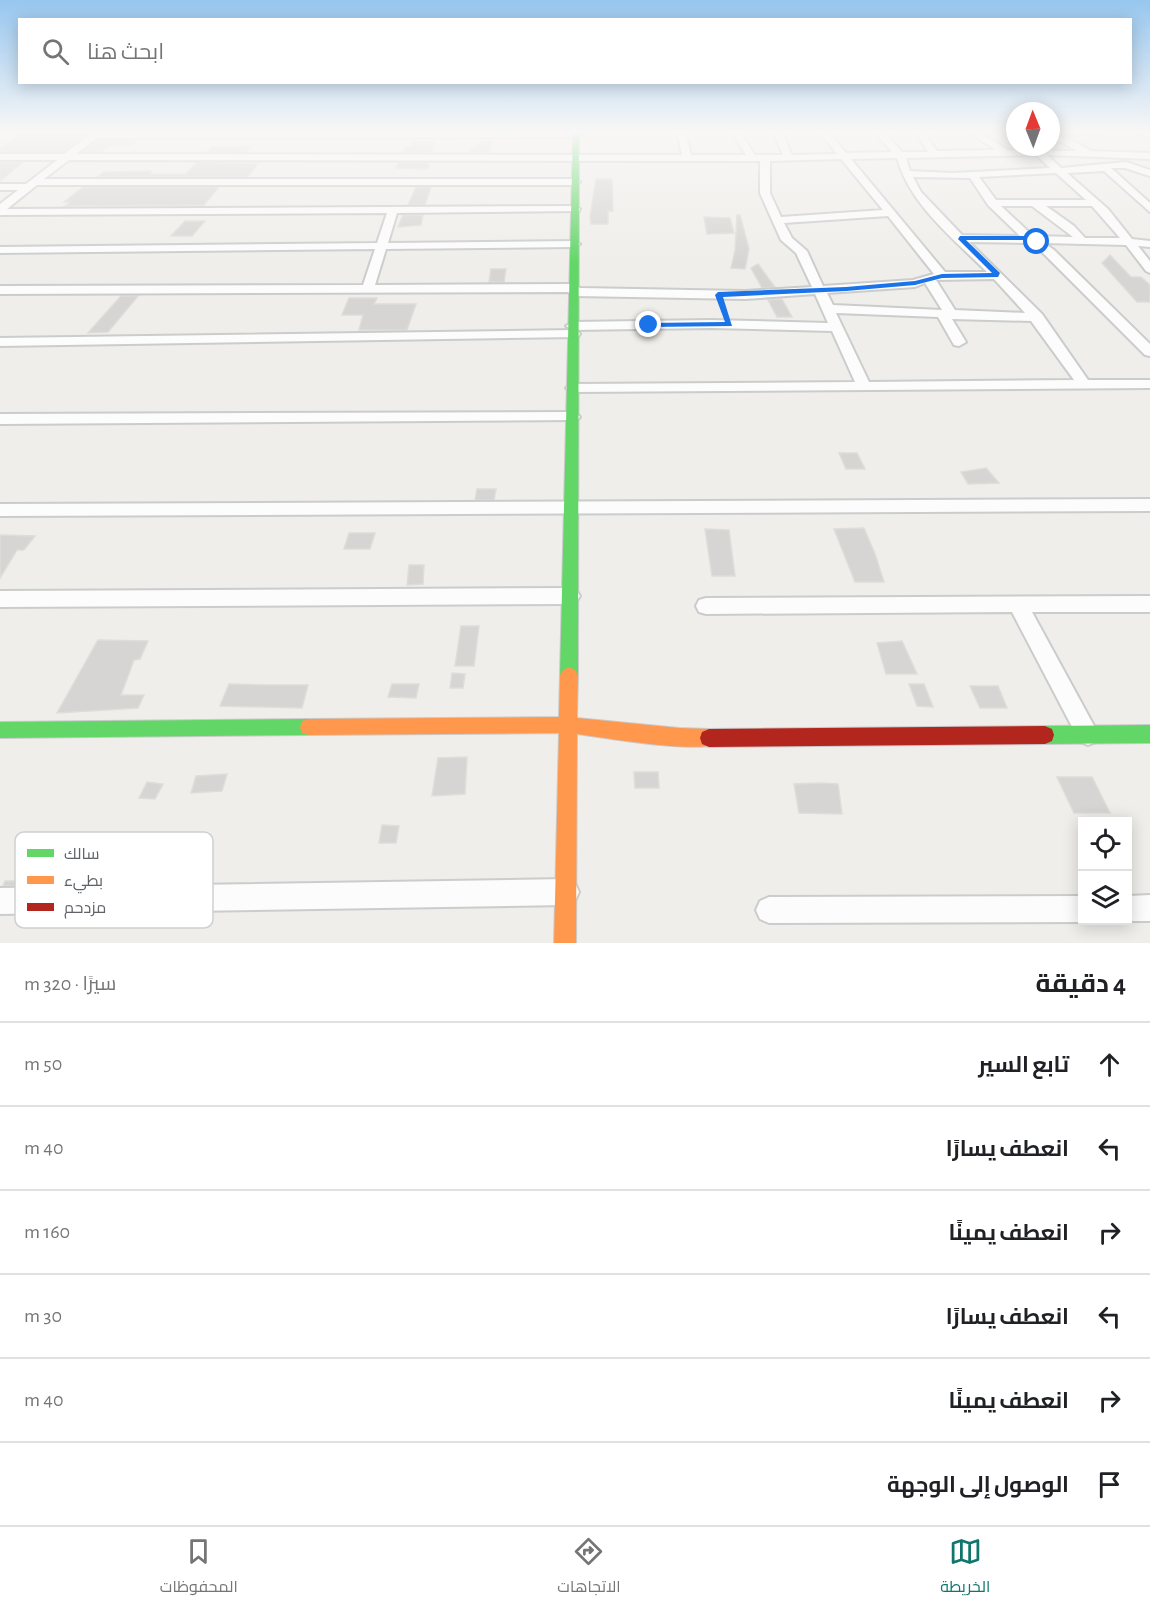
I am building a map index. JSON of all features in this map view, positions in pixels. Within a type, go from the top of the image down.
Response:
[{"type":"street","points":[[0,211],[44,175]]},
{"type":"street","points":[[172,182],[179,175]]},
{"type":"street","points":[[565,943],[575,175]]},
{"type":"street","points":[[765,175],[765,193],[777,220],[787,240],[801,251],[864,386]]},
{"type":"street","points":[[861,175],[942,276]]},
{"type":"street","points":[[907,175],[917,193],[1037,317],[1084,384]]},
{"type":"street","points":[[926,175],[959,175]]},
{"type":"street","points":[[973,175],[992,203],[1028,238],[1050,252],[1150,351]]},
{"type":"street","points":[[1063,175],[1104,211],[1150,269]]},
{"type":"street","points":[[1114,175],[1150,209]]},
{"type":"street","points":[[0,188],[31,185],[172,182],[575,182]]},
{"type":"street","points":[[992,203],[1094,203]]},
{"type":"street","points":[[1036,204],[1070,228],[1082,241]]},
{"type":"street","points":[[0,211],[575,209]]},
{"type":"street","points":[[368,289],[393,210]]},
{"type":"street","points":[[777,220],[891,213]]},
{"type":"street","points":[[960,238],[1028,238],[1150,244]]},
{"type":"street","points":[[0,250],[574,244]]},
{"type":"street","points":[[0,342],[573,330],[724,310],[821,290],[915,283],[942,276],[998,275]]},
{"type":"street","points":[[928,278],[959,342]]},
{"type":"street","points":[[0,290],[574,290],[837,327]]},
{"type":"street","points":[[830,309],[1037,317]]},
{"type":"street","points":[[573,388],[1150,384]]},
{"type":"street","points":[[0,419],[572,417]]},
{"type":"street","points":[[0,510],[1150,505]]},
{"type":"street","points":[[0,599],[570,596]]},
{"type":"street","points":[[1017,604],[1088,735]]},
{"type":"street","points":[[706,606],[1150,604]]},
{"type":"street","points":[[0,730],[568,725],[679,737],[725,738],[1150,734]]},
{"type":"street","points":[[213,898],[566,892]]},
{"type":"street","points":[[0,901],[15,901]]},
{"type":"street","points":[[1132,909],[1150,908]]},
{"type":"street","points":[[769,910],[1078,909]]},
{"type":"building","points":[[100,175],[249,175],[247,177],[97,177]]},
{"type":"building","points":[[596,179],[612,179],[613,211],[608,211],[608,224],[591,224]]},
{"type":"building","points":[[83,187],[219,187],[204,205],[65,206],[71,202],[64,202]]},
{"type":"building","points":[[416,187],[431,187],[425,205],[408,205]]},
{"type":"building","points":[[403,215],[423,215],[421,225],[398,227]]},
{"type":"building","points":[[737,215],[740,215],[749,249],[745,269],[731,268],[735,251]]},
{"type":"building","points":[[704,217],[730,218],[734,233],[707,234]]},
{"type":"building","points":[[185,221],[205,221],[192,236],[171,236]]},
{"type":"building","points":[[1110,255],[1131,277],[1141,277],[1150,285],[1150,302],[1137,302],[1102,263]]},
{"type":"building","points":[[758,264],[775,287],[762,288],[751,268]]},
{"type":"building","points":[[491,269],[506,269],[504,282],[489,282]]},
{"type":"building","points":[[121,296],[138,296],[108,332],[88,333]]},
{"type":"building","points":[[349,298],[377,298],[374,304],[416,304],[407,330],[359,330],[363,315],[342,315]]},
{"type":"building","points":[[782,299],[792,317],[777,317],[768,300]]},
{"type":"building","points":[[839,453],[857,453],[865,469],[846,469]]},
{"type":"building","points":[[986,468],[999,483],[968,484],[961,472]]},
{"type":"building","points":[[477,489],[496,489],[494,500],[475,500]]},
{"type":"building","points":[[864,528],[884,582],[855,582],[834,529]]},
{"type":"building","points":[[705,529],[729,530],[735,576],[712,576]]},
{"type":"building","points":[[349,533],[375,533],[370,549],[344,549]]},
{"type":"building","points":[[0,535],[35,536],[24,550],[17,550],[0,578]]},
{"type":"building","points":[[409,565],[424,565],[423,584],[407,585]]},
{"type":"building","points":[[461,626],[479,626],[474,666],[455,666]]},
{"type":"building","points":[[98,640],[148,641],[140,659],[134,660],[121,695],[144,695],[138,708],[57,713]]},
{"type":"building","points":[[902,641],[917,674],[886,674],[877,643]]},
{"type":"building","points":[[452,673],[465,674],[463,688],[450,688]]},
{"type":"building","points":[[229,684],[308,685],[302,708],[220,706]]},
{"type":"building","points":[[392,684],[419,684],[416,698],[388,697]]},
{"type":"building","points":[[909,684],[924,684],[933,707],[917,706]]},
{"type":"building","points":[[970,686],[998,686],[1007,708],[980,708]]},
{"type":"building","points":[[467,757],[465,794],[432,796],[438,758]]},
{"type":"building","points":[[634,772],[658,772],[659,788],[635,788]]},
{"type":"building","points":[[227,774],[222,791],[191,793],[196,776]]},
{"type":"building","points":[[1057,777],[1092,777],[1110,813],[1074,813]]},
{"type":"building","points":[[147,782],[163,784],[155,799],[139,798]]},
{"type":"building","points":[[794,784],[838,784],[842,814],[799,813]]},
{"type":"building","points":[[382,825],[399,826],[396,843],[379,843]]},
{"type":"building","points":[[5,881],[15,881],[15,886],[3,886]]},
{"type":"traffic: fast","points":[[569,675],[575,175]]},
{"type":"traffic: fast","points":[[0,730],[309,727]]},
{"type":"traffic: fast","points":[[1045,735],[1150,734]]},
{"type":"traffic: slow","points":[[565,943],[569,675]]},
{"type":"traffic: slow","points":[[309,727],[568,725],[709,738]]},
{"type":"traffic: jam","points":[[709,738],[1045,735]]},
{"type":"route","points":[[649,325],[730,324],[718,295],[846,289],[915,283],[942,276],[998,275],[960,238],[1028,238],[1037,242]]}]
